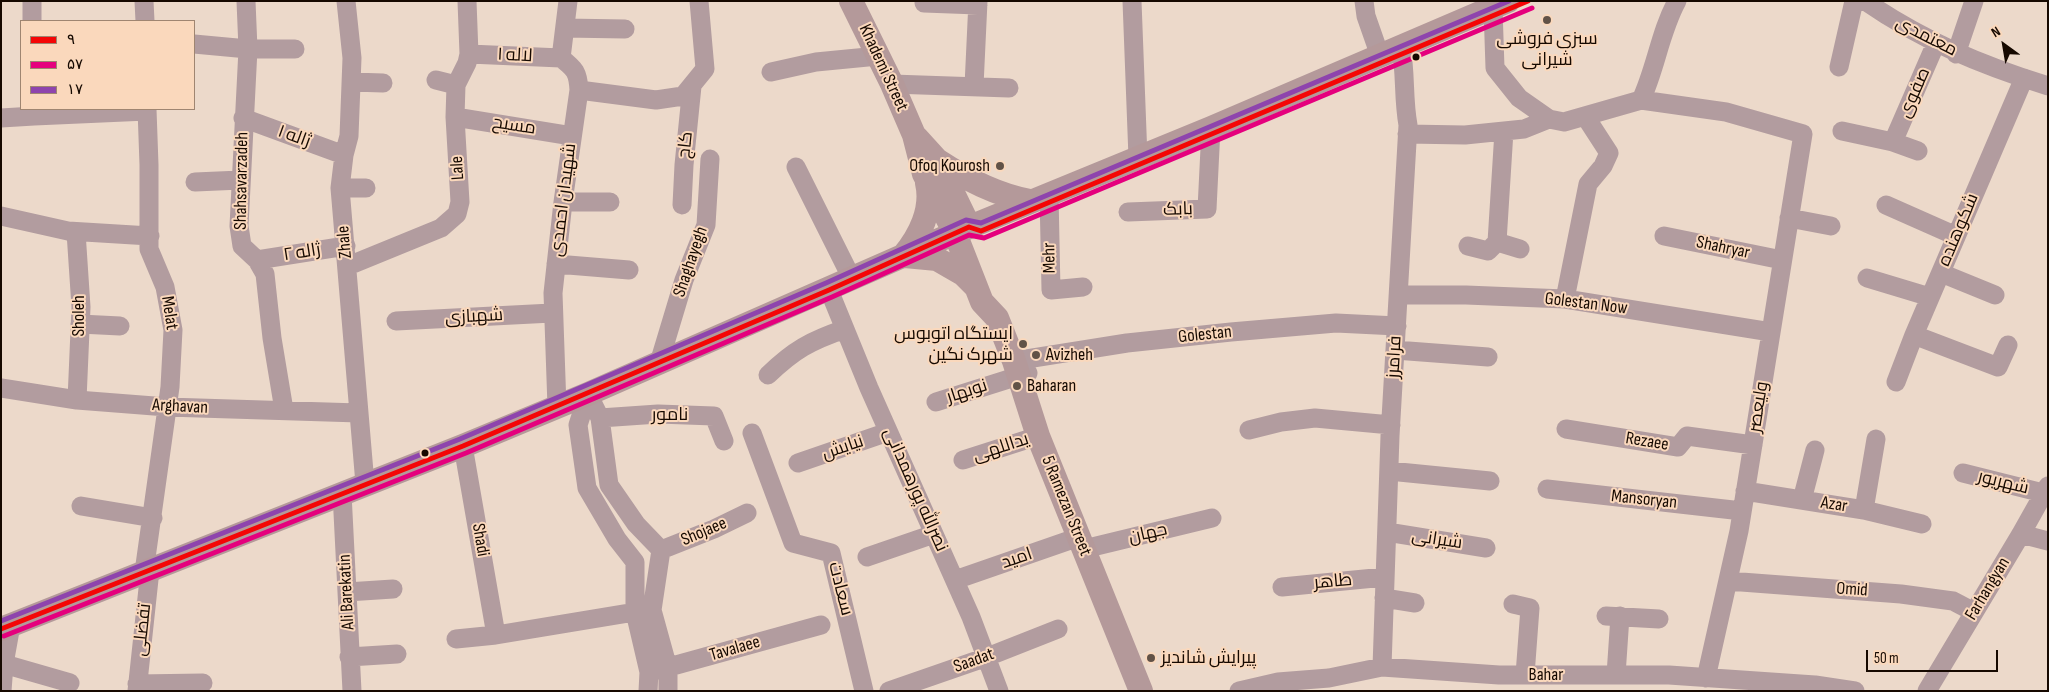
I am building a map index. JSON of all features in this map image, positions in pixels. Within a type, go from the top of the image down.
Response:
[{"type":"main road","name":"Khademi Street","points":[[851,1],[892,84],[914,135],[962,230]]},
{"type":"main road","points":[[6,627],[464,446],[829,290],[962,230],[1211,128],[1500,5]]},
{"type":"main road","points":[[903,256],[914,242],[927,211],[930,196],[931,167],[959,174],[1012,198],[1040,197]]},
{"type":"main road","name":"5 Ramezan Street","points":[[962,230],[976,287],[982,302],[997,318],[1020,370],[1038,436],[1141,691]]},
{"type":"main road","name":"5 Ramezan Street","points":[[962,230],[997,295],[997,318]]},
{"type":"main road","points":[[903,256],[937,259],[963,274],[976,287]]},
{"type":"street","points":[[32,1],[32,20]]},
{"type":"street","points":[[144,1],[145,20]]},
{"type":"street","name":"Shahsavarzadeh","points":[[246,1],[248,49],[239,226],[242,246],[257,260],[265,274],[272,338],[284,410]]},
{"type":"street","name":"Zhale","points":[[346,1],[352,58],[352,82],[349,136],[344,155],[340,188],[365,484]]},
{"type":"street","name":"Lale","points":[[348,266],[441,228],[457,214],[460,202],[455,118],[456,85],[467,63],[469,54],[467,1]]},
{"type":"street","points":[[561,58],[568,1]]},
{"type":"street","points":[[579,90],[656,100],[683,96],[705,69],[699,1]]},
{"type":"street","points":[[1132,1],[1138,158]]},
{"type":"street","name":"فرامرز","points":[[1364,1],[1366,16],[1405,71],[1404,102],[1408,125],[1391,425],[1382,667]]},
{"type":"street","points":[[1500,5],[1495,68],[1519,98],[1549,120],[1564,122],[1641,100],[1648,85],[1668,18],[1678,1]]},
{"type":"street","points":[[1839,67],[1854,1]]},
{"type":"street","name":"معتمدی","points":[[1865,1],[1897,24],[1956,54],[2048,86]]},
{"type":"street","points":[[1956,54],[1974,1]]},
{"type":"street","points":[[924,3],[978,3],[974,86]]},
{"type":"street","points":[[565,28],[625,29]]},
{"type":"street","points":[[195,44],[248,49],[295,48]]},
{"type":"street","name":"صفوی","points":[[1893,142],[1936,44]]},
{"type":"street","name":"لاله ۱","points":[[469,54],[561,58]]},
{"type":"street","points":[[771,72],[816,62],[878,56]]},
{"type":"street","name":"شهیدان احمدی","points":[[557,407],[552,313],[563,202],[579,90],[578,75],[572,66],[561,58]]},
{"type":"street","name":"شکوهنده","points":[[1896,382],[1930,297],[2024,78]]},
{"type":"street","points":[[436,80],[456,85]]},
{"type":"street","points":[[352,82],[383,83]]},
{"type":"street","points":[[892,84],[1009,88]]},
{"type":"street","name":"کاج","points":[[682,204],[692,86]]},
{"type":"street","name":"ولیعصر","points":[[1641,100],[1726,112],[1803,134],[1742,511],[1706,678]]},
{"type":"street","points":[[1,118],[34,113],[147,110]]},
{"type":"street","name":"Melat","points":[[147,110],[150,249],[164,287],[173,330],[167,407],[147,571]]},
{"type":"street","points":[[1565,299],[1588,184],[1603,166],[1609,153],[1585,116]]},
{"type":"street","name":"ژاله ۱","points":[[244,118],[344,155]]},
{"type":"street","name":"مسیح","points":[[455,118],[572,136]]},
{"type":"street","points":[[1407,134],[1465,135],[1524,130],[1549,120]]},
{"type":"street","name":"بابک","points":[[1128,212],[1207,209],[1211,128]]},
{"type":"street","points":[[1468,246],[1488,251],[1496,242],[1504,131]]},
{"type":"street","points":[[1842,131],[1893,142],[1918,151]]},
{"type":"street","name":"Shaghayegh","points":[[659,363],[684,280],[706,225],[710,160]]},
{"type":"street","points":[[796,167],[852,279]]},
{"type":"street","points":[[195,182],[241,180]]},
{"type":"street","points":[[340,188],[366,188]]},
{"type":"street","name":"Mehr","points":[[1040,197],[1051,290],[1083,287]]},
{"type":"street","points":[[563,202],[610,202]]},
{"type":"street","points":[[1886,205],[1956,236]]},
{"type":"street","points":[[1,216],[76,232],[150,236]]},
{"type":"street","points":[[1789,218],[1830,226]]},
{"type":"street","name":"Sholeh","points":[[76,232],[80,324],[77,400]]},
{"type":"street","name":"Shahryar","points":[[1664,236],[1782,260]]},
{"type":"street","points":[[1496,242],[1520,249]]},
{"type":"street","name":"ژاله ۲","points":[[257,260],[346,246]]},
{"type":"street","points":[[556,264],[629,270]]},
{"type":"street","points":[[1941,273],[1995,295]]},
{"type":"street","points":[[1867,278],[1930,297]]},
{"type":"street","name":"نصرالله پورهمدانی","points":[[829,290],[888,432],[955,580],[999,691]]},
{"type":"street","name":"Golestan Now","points":[[1399,295],[1466,294],[1565,299],[1771,332]]},
{"type":"street","name":"شهبازی","points":[[396,321],[552,313]]},
{"type":"street","name":"Golestan","points":[[1020,370],[1127,343],[1336,323],[1397,326]]},
{"type":"street","points":[[80,324],[120,326]]},
{"type":"street","points":[[768,375],[789,355],[819,338],[845,329]]},
{"type":"street","points":[[1914,336],[1998,367],[2008,344]]},
{"type":"street","points":[[1395,350],[1488,358]]},
{"type":"street","name":"نوبهار","points":[[936,402],[1020,370]]},
{"type":"street","name":"Arghavan","points":[[1,388],[77,400],[167,407],[359,413]]},
{"type":"street","points":[[588,394],[600,418],[609,485],[636,524],[661,550],[652,610],[668,668],[668,691]]},
{"type":"street","points":[[588,394],[578,425],[588,488],[617,539],[635,562],[635,612],[649,672],[648,691]]},
{"type":"street","name":"نامور","points":[[600,418],[658,414],[714,416],[724,441]]},
{"type":"street","points":[[1249,430],[1281,422],[1315,418],[1391,425]]},
{"type":"street","name":"Rezaee","points":[[1566,429],[1678,447],[1687,436],[1753,445]]},
{"type":"street","name":"نیایش","points":[[798,464],[888,432]]},
{"type":"street","name":"سعادت","points":[[752,433],[793,543],[831,553],[864,691]]},
{"type":"street","name":"یداللهی","points":[[963,460],[1038,436]]},
{"type":"street","points":[[1864,510],[1876,440]]},
{"type":"street","name":"Shadi","points":[[464,446],[496,635]]},
{"type":"street","points":[[1802,500],[1815,450]]},
{"type":"street","points":[[1389,471],[1490,481]]},
{"type":"street","name":"شهریور","points":[[1963,473],[2045,490]]},
{"type":"street","name":"Mansoryan","points":[[1546,489],[1742,511]]},
{"type":"street","name":"Farhangyan","points":[[1927,691],[2022,534],[2045,490]]},
{"type":"street","name":"Azar","points":[[1745,491],[1864,510],[1922,524]]},
{"type":"street","name":"Ali Barekatin","points":[[342,493],[352,691]]},
{"type":"street","points":[[81,506],[152,518]]},
{"type":"street","name":"Shojaee","points":[[661,550],[714,529],[747,513]]},
{"type":"street","name":"جهان","points":[[1081,543],[1212,518]]},
{"type":"street","name":"شیرانی","points":[[1387,532],[1486,548]]},
{"type":"street","points":[[867,558],[934,534]]},
{"type":"street","points":[[2022,534],[2048,542]]},
{"type":"street","name":"امید","points":[[955,580],[1081,543]]},
{"type":"street","name":"تفضلی","points":[[137,687],[147,571]]},
{"type":"street","name":"طاهر","points":[[1282,587],[1385,577]]},
{"type":"street","name":"Omid","points":[[1728,581],[1901,594],[1954,601],[1974,612]]},
{"type":"street","points":[[347,592],[393,589]]},
{"type":"street","points":[[1384,598],[1415,603]]},
{"type":"street","points":[[1513,604],[1530,608],[1525,675]]},
{"type":"street","points":[[456,639],[496,635],[635,612]]},
{"type":"street","points":[[1616,675],[1613,616],[1659,619]]},
{"type":"street","name":"Tavalaee","points":[[649,672],[821,625]]},
{"type":"street","points":[[2,691],[6,627]]},
{"type":"street","name":"Saadat","points":[[889,691],[987,657],[1058,629]]},
{"type":"street","points":[[349,657],[397,654]]},
{"type":"street","points":[[4,664],[70,683]]},
{"type":"street","name":"Bahar","points":[[1239,691],[1329,678],[1382,667],[1525,675],[1616,675],[1653,683],[1706,678],[1815,685],[1855,691]]},
{"type":"street","points":[[137,687],[203,683]]},
{"type":"transit line","name":"۱۷","points":[[1,621],[460,439],[826,283],[966,220],[981,223],[1509,1]]},
{"type":"transit line","name":"۹","points":[[1,629],[463,446],[829,290],[969,227],[981,231],[1528,1]]},
{"type":"transit line","name":"۵۷","points":[[4,636],[466,453],[832,297],[969,235],[984,238],[1532,8]]},
{"type":"place","name":"سبزی فروشی شیرانی","points":[[1547,20]]},
{"type":"place","name":"Ofoq Kourosh","points":[[1000,166]]},
{"type":"place","name":"ایستگاه اتوبوس شهرک نگین","points":[[1023,344]]},
{"type":"place","name":"Avizheh","points":[[1036,355]]},
{"type":"place","name":"Baharan","points":[[1017,386]]},
{"type":"place","name":"پیرایش شاندیز","points":[[1151,658]]}]
